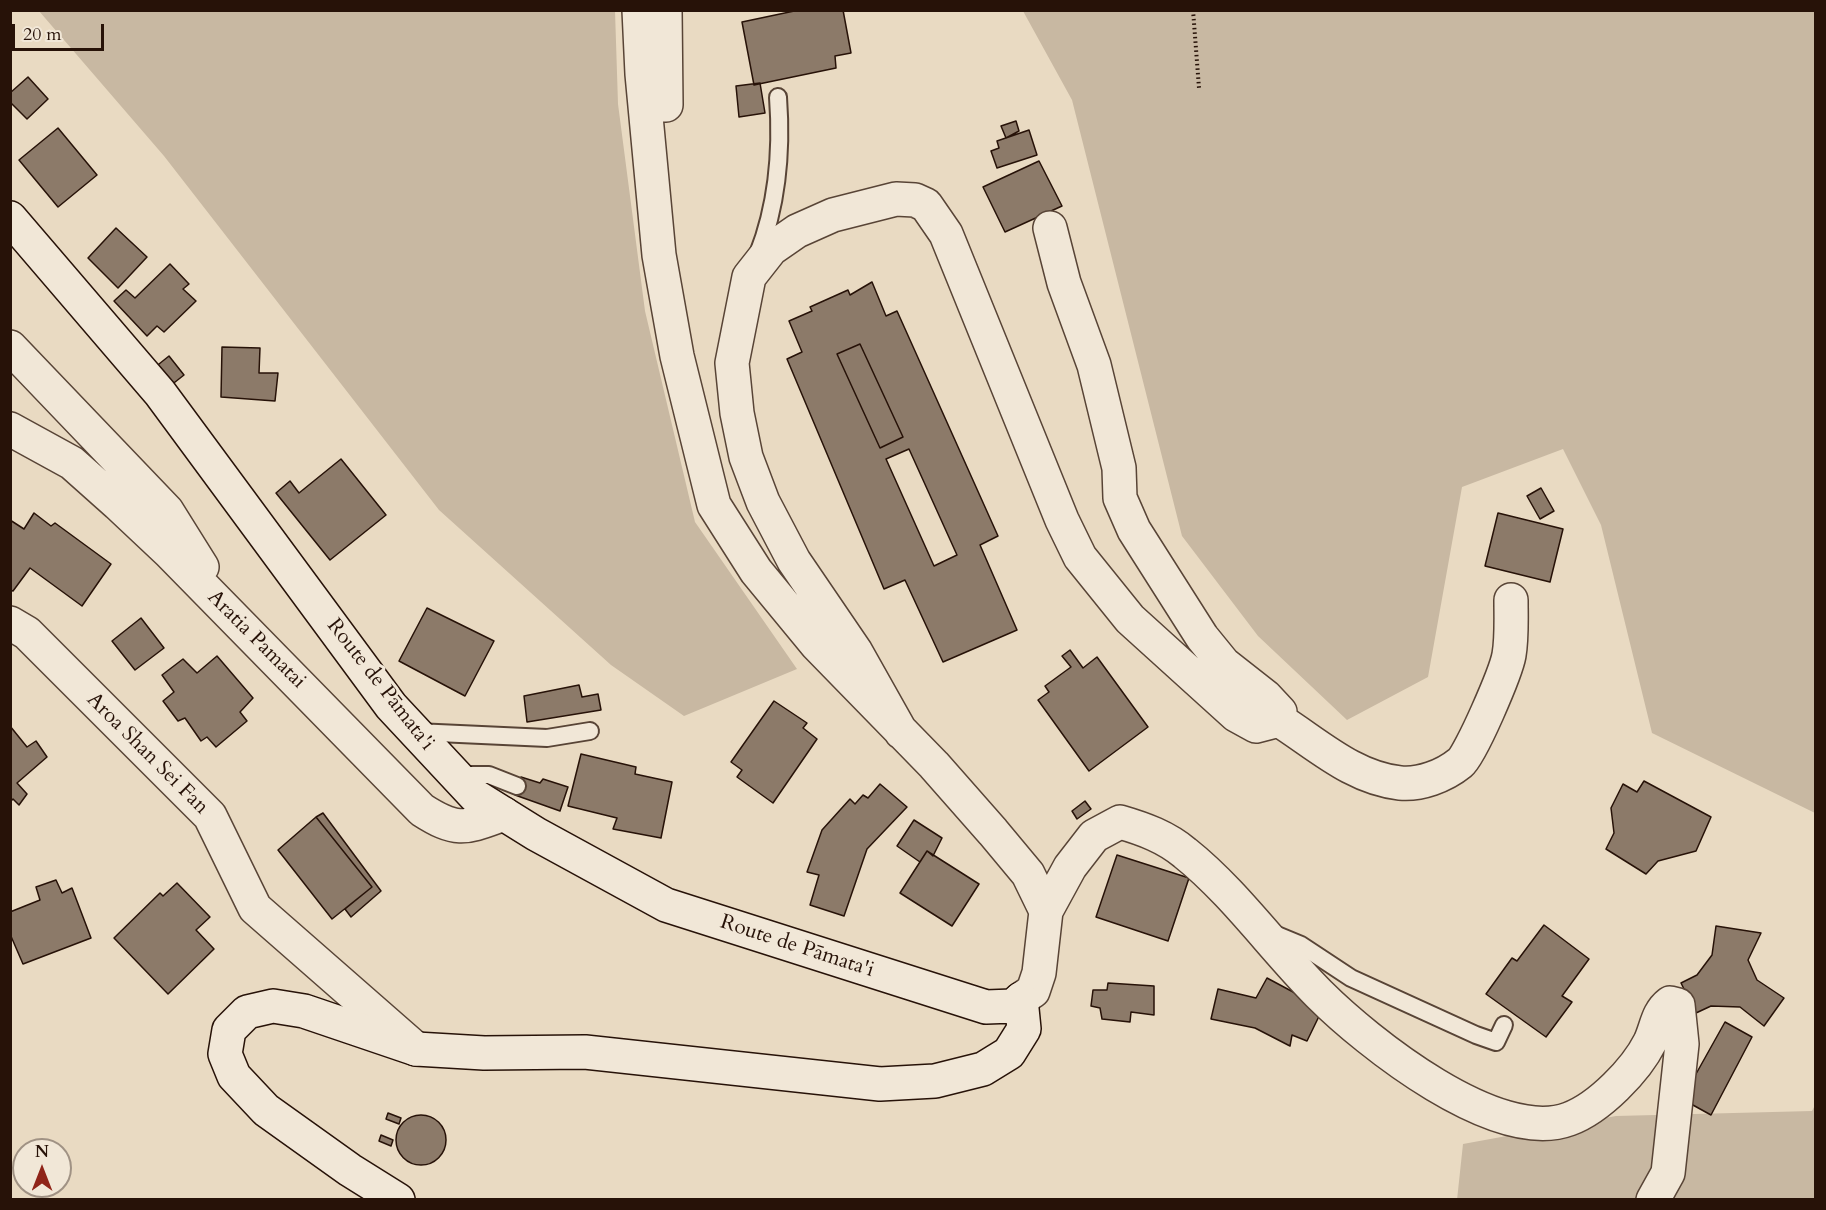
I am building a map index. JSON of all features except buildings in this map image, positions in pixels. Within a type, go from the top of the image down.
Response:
[{"type":"street","points":[[639,10],[642,74],[659,255],[682,377],[714,505],[756,571],[811,637],[941,773],[1028,874],[1046,911]]},
{"type":"street","points":[[665,10],[668,173],[681,302],[691,357],[682,377]]},
{"type":"street","points":[[902,732],[856,652],[794,561],[763,502],[746,457],[737,413],[732,363],[749,277],[771,249],[797,231],[832,215],[896,199],[915,200],[926,205],[946,234],[1062,520],[1080,557],[1130,619],[1236,715],[1256,726],[1279,720],[1325,754],[1370,775],[1401,783],[1436,778],[1462,762],[1483,722],[1509,656],[1511,600]]},
{"type":"street","name":"Route de Pāmata'i","points":[[10,218],[160,393],[412,732],[475,796],[510,800],[666,905],[986,1007],[1013,1006],[1021,999]]},
{"type":"street","points":[[1050,228],[1064,283],[1094,365],[1119,468],[1120,498],[1134,530],[1202,637],[1224,664],[1266,697],[1280,712],[1279,720]]},
{"type":"street","points":[[10,347],[167,511],[231,615]]},
{"type":"street","name":"Aratia Pamatai","points":[[10,429],[72,463],[169,552],[422,810],[446,825],[470,827],[510,800]]},
{"type":"street","name":"Aroa Shan Sei Fan","points":[[10,623],[27,633],[210,816],[255,908],[416,1049]]},
{"type":"street","points":[[398,1200],[350,1170],[266,1110],[234,1076],[225,1054],[229,1030],[248,1012],[273,1006],[304,1011],[416,1049],[484,1053],[585,1052],[880,1084],[935,1081],[982,1069],[1009,1053],[1024,1029],[1021,999],[1033,991],[1039,974],[1046,911],[1070,867],[1094,836],[1120,822],[1153,832],[1185,852],[1218,883],[1319,995],[1373,1043],[1464,1102],[1508,1118],[1542,1123],[1569,1119],[1602,1098],[1621,1081],[1649,1043],[1661,1010],[1670,1003],[1678,1005],[1682,1044],[1668,1173],[1653,1200]]},
{"type":"lane","points":[[749,277],[775,204],[781,132],[778,97]]},
{"type":"lane","points":[[412,732],[547,738],[590,731]]},
{"type":"lane","points":[[1255,926],[1301,945],[1350,978],[1476,1035],[1496,1042],[1504,1025]]},
{"type":"path","points":[[1193,10],[1198,88]]},
{"type":"shaded area","points":[[39,11],[615,11],[618,104],[645,311],[695,522],[797,669],[684,716],[611,665],[439,510],[164,156]]},
{"type":"shaded area","points":[[1023,11],[1815,11],[1815,813],[1652,733],[1601,525],[1563,449],[1462,487],[1428,677],[1347,720],[1258,636],[1182,536],[1072,100]]},
{"type":"shaded area","points":[[1815,1105],[1815,1199],[1457,1200],[1463,1144],[1616,1116],[1812,1111]]}]
